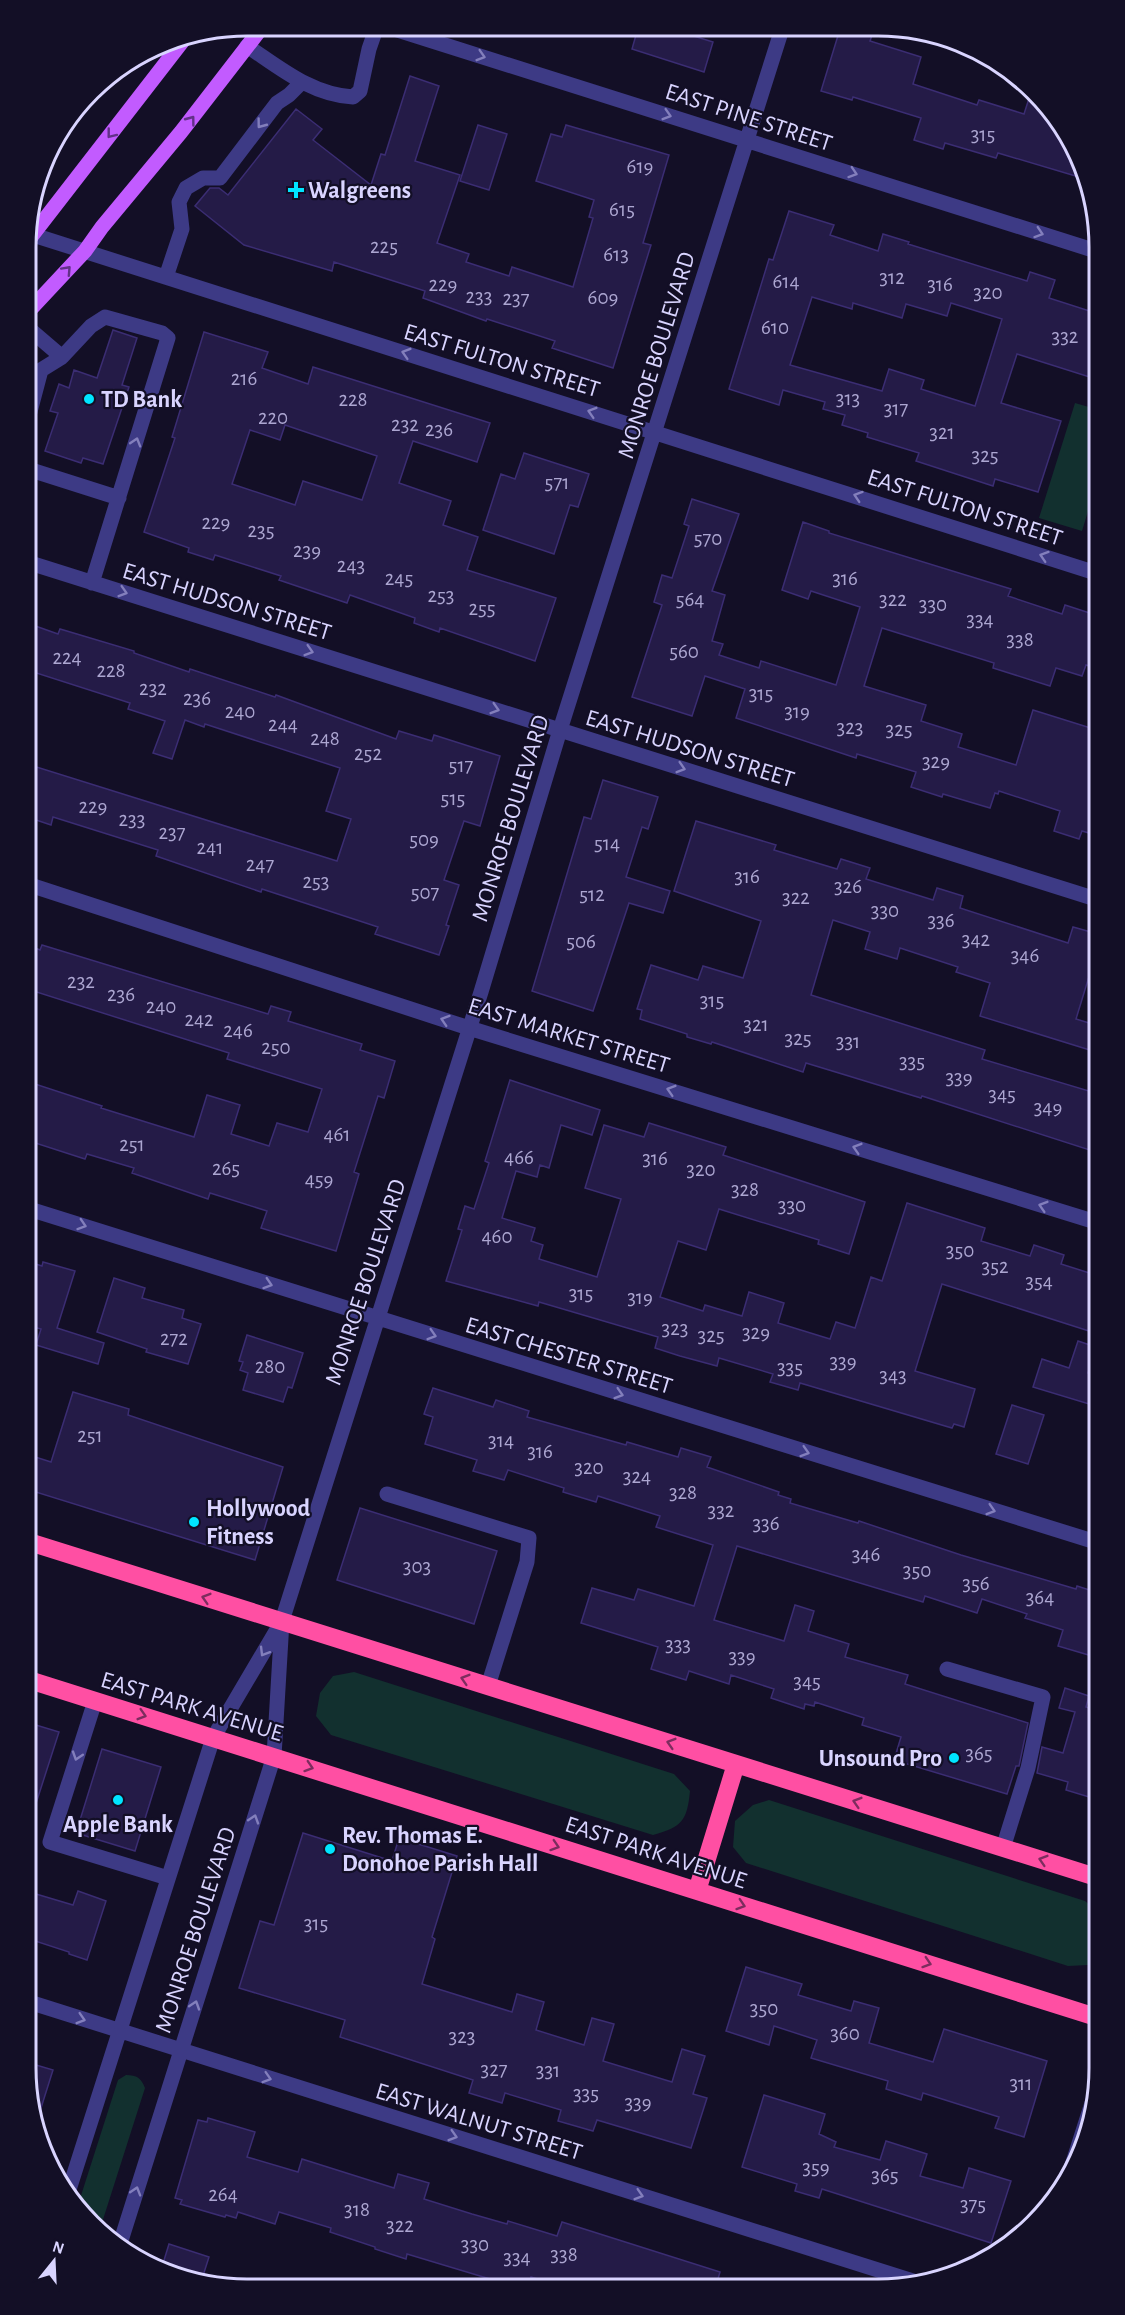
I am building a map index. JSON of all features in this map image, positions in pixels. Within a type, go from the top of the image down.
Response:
[{"type":"highway","points":[[36,1544],[1089,1875]]},
{"type":"highway","name":"EAST PARK AVENUE","points":[[36,1682],[1089,2015]]},
{"type":"highway","points":[[697,1891],[736,1764]]},
{"type":"main road","points":[[36,303],[85,251],[256,36]]},
{"type":"main road","points":[[37,227],[177,48]]},
{"type":"street","points":[[248,46],[301,83],[339,96],[353,97],[360,91],[374,36]]},
{"type":"street","name":"EAST PINE STREET","points":[[417,36],[1089,248]]},
{"type":"street","name":"MONROE BOULEVARD","points":[[71,2184],[213,1738],[282,1621],[780,36]]},
{"type":"street","points":[[166,278],[182,230],[179,202],[186,188],[203,178],[220,178],[277,103],[301,83]]},
{"type":"street","name":"EAST FULTON STREET","points":[[36,239],[85,251],[656,431],[1089,571]]},
{"type":"street","points":[[36,389],[41,370],[62,357],[91,326],[105,317],[162,333],[168,338],[92,583]]},
{"type":"street","points":[[36,335],[62,357]]},
{"type":"street","points":[[36,472],[119,498]]},
{"type":"street","name":"EAST HUDSON STREET","points":[[36,565],[1089,897]]},
{"type":"street","name":"EAST MARKET STREET","points":[[36,887],[469,1028],[1089,1220]]},
{"type":"street","name":"EAST CHESTER STREET","points":[[36,1211],[1089,1541]]},
{"type":"street","points":[[387,1494],[529,1538],[528,1562],[488,1686]]},
{"type":"street","name":"MONROE BOULEVARD","points":[[122,2238],[274,1756],[282,1621]]},
{"type":"street","points":[[947,1669],[1043,1698],[1028,1768],[1003,1848]]},
{"type":"street","points":[[95,1701],[50,1842],[168,1878]]},
{"type":"street","name":"EAST WALNUT STREET","points":[[36,2004],[902,2278]]},
{"type":"green space","points":[[1075,403],[1089,407],[1089,508],[1082,531],[1039,518]]},
{"type":"green space","points":[[354,1672],[674,1774],[690,1791],[685,1816],[671,1829],[653,1835],[331,1735],[316,1716],[320,1693],[333,1676]]},
{"type":"green space","points":[[769,1800],[1085,1901],[1089,1904],[1089,1964],[1068,1966],[746,1863],[733,1847],[735,1821],[753,1805]]},
{"type":"green space","points":[[126,2075],[133,2076],[142,2082],[145,2088],[102,2221],[80,2197],[118,2080]]},
{"type":"building","points":[[636,36],[694,36],[713,42],[704,72],[632,49]]},
{"type":"building","points":[[838,36],[872,36],[870,41],[921,57],[913,84],[977,105],[979,100],[1024,114],[1029,100],[1061,141],[1077,176],[998,153],[996,158],[945,143],[943,149],[914,140],[921,118],[853,97],[852,100],[821,91]]},
{"type":"building","points":[[410,76],[439,86],[415,161],[460,175],[437,243],[469,254],[466,262],[509,276],[512,267],[573,287],[593,218],[589,217],[594,200],[536,181],[551,134],[562,137],[566,125],[669,155],[643,243],[651,245],[613,368],[552,348],[555,341],[487,319],[486,321],[423,298],[425,291],[334,262],[332,271],[244,245],[195,206],[210,188],[219,188],[228,195],[296,109],[322,129],[313,140],[371,185],[381,154],[385,155]]},
{"type":"building","points":[[478,125],[507,134],[489,190],[460,181]]},
{"type":"building","points":[[789,211],[834,225],[830,235],[878,251],[883,234],[1027,281],[1030,272],[1055,280],[1049,298],[1089,311],[1089,377],[1017,354],[1001,403],[1061,421],[1038,492],[995,479],[993,486],[916,461],[919,453],[867,437],[868,433],[842,425],[845,415],[823,409],[825,402],[783,390],[779,405],[729,389],[769,259],[773,260]],"holes":[[[812,297],[852,309],[853,303],[902,318],[906,304],[947,316],[951,303],[1002,319],[975,406],[921,389],[924,380],[889,369],[882,391],[790,365]]]},
{"type":"building","name":"TD Bank","points":[[113,330],[137,338],[122,385],[129,387],[103,464],[83,458],[81,463],[45,451],[58,413],[50,411],[59,384],[69,388],[74,370],[97,378]]},
{"type":"building","points":[[204,332],[268,352],[262,368],[308,384],[313,367],[490,423],[477,462],[413,441],[399,483],[451,501],[443,525],[478,537],[467,570],[556,598],[535,661],[440,628],[439,632],[414,623],[415,618],[350,595],[347,603],[279,580],[281,576],[215,555],[213,560],[188,552],[189,548],[144,532],[175,438],[172,437]],"holes":[[[285,425],[377,456],[362,500],[303,481],[295,505],[232,484],[250,430],[280,440]]]},
{"type":"building","points":[[524,453],[589,474],[578,507],[570,505],[554,554],[483,530],[501,474],[515,479]]},
{"type":"building","points":[[692,499],[739,514],[712,591],[725,595],[712,641],[723,644],[719,655],[759,668],[761,661],[836,685],[860,607],[811,591],[808,599],[782,590],[803,522],[829,531],[829,533],[1011,589],[1008,596],[1062,614],[1065,605],[1089,613],[1089,666],[1086,665],[1082,676],[1056,668],[1050,686],[993,668],[994,663],[882,628],[864,686],[926,705],[921,721],[962,734],[958,747],[1016,765],[1033,710],[1089,728],[1089,833],[1082,831],[1079,839],[1054,831],[1060,811],[999,791],[998,794],[995,793],[990,808],[943,794],[942,797],[911,787],[916,772],[857,754],[856,758],[736,718],[745,689],[705,676],[692,716],[632,697],[662,605],[654,602],[662,575],[672,578],[689,526],[684,524]]},
{"type":"building","points":[[36,626],[58,634],[60,629],[134,651],[134,653],[189,672],[190,669],[275,697],[276,695],[396,739],[399,731],[432,741],[434,735],[500,756],[480,826],[464,821],[444,880],[459,885],[439,955],[375,934],[378,927],[262,889],[261,892],[156,856],[158,850],[53,817],[51,825],[36,820],[36,767],[337,861],[351,819],[326,811],[340,768],[205,724],[204,727],[185,720],[172,759],[153,753],[165,721],[128,709],[130,703],[36,673]]},
{"type":"building","points":[[603,780],[658,797],[648,829],[642,827],[626,877],[670,891],[663,913],[629,903],[593,1011],[532,991],[584,817],[591,819]]},
{"type":"building","points":[[696,821],[776,845],[774,850],[837,869],[841,859],[870,868],[866,879],[933,900],[937,888],[963,896],[960,908],[1068,943],[1073,927],[1089,931],[1089,977],[1076,1019],[1089,1023],[1089,1050],[980,1016],[990,983],[956,972],[958,967],[900,948],[897,959],[865,949],[870,932],[833,920],[811,995],[985,1050],[982,1059],[1089,1091],[1089,1150],[922,1096],[921,1098],[806,1063],[803,1072],[712,1042],[711,1044],[687,1037],[687,1034],[640,1019],[642,1010],[637,1009],[651,965],[698,980],[703,966],[743,978],[761,921],[674,891]]},
{"type":"building","points":[[42,945],[268,1014],[271,1006],[291,1012],[288,1021],[362,1044],[360,1050],[395,1061],[384,1098],[378,1096],[354,1172],[359,1174],[336,1251],[261,1228],[267,1211],[210,1193],[208,1199],[132,1173],[134,1168],[87,1154],[85,1159],[36,1143],[36,1084],[102,1106],[101,1108],[194,1137],[207,1095],[240,1105],[231,1134],[269,1146],[277,1123],[308,1132],[322,1089],[227,1059],[229,1053],[36,992],[36,948],[40,950]]},
{"type":"building","points":[[510,1080],[600,1110],[592,1135],[561,1125],[549,1168],[540,1165],[537,1177],[516,1171],[502,1218],[535,1228],[531,1241],[543,1245],[539,1259],[597,1277],[621,1199],[585,1188],[604,1125],[644,1137],[649,1123],[726,1147],[723,1155],[865,1202],[849,1254],[818,1244],[819,1240],[719,1209],[706,1250],[678,1241],[660,1297],[703,1311],[705,1305],[742,1316],[749,1292],[784,1303],[778,1323],[830,1339],[836,1322],[855,1328],[871,1277],[882,1281],[907,1203],[985,1228],[981,1241],[1030,1256],[1034,1245],[1064,1255],[1061,1264],[1089,1273],[1089,1331],[942,1284],[915,1371],[975,1389],[964,1427],[954,1424],[952,1428],[800,1383],[798,1390],[770,1382],[773,1374],[719,1358],[717,1366],[655,1348],[658,1337],[539,1302],[538,1306],[446,1281],[462,1230],[458,1229],[465,1206],[474,1209],[489,1163],[485,1161]]},
{"type":"building","points":[[43,1262],[75,1271],[57,1328],[104,1343],[98,1364],[36,1345],[41,1329],[36,1328],[36,1264],[42,1266]]},
{"type":"building","points":[[114,1278],[145,1288],[142,1298],[184,1310],[182,1318],[201,1324],[188,1364],[146,1352],[147,1349],[97,1332]]},
{"type":"building","points":[[247,1335],[303,1353],[292,1388],[288,1387],[283,1402],[243,1390],[248,1373],[240,1370],[243,1362],[239,1361]]},
{"type":"building","points":[[1078,1341],[1089,1345],[1089,1404],[1033,1387],[1042,1359],[1069,1368]]},
{"type":"building","points":[[433,1388],[493,1407],[496,1400],[529,1411],[527,1417],[626,1445],[627,1442],[678,1457],[681,1448],[711,1457],[707,1467],[779,1492],[778,1495],[791,1499],[790,1503],[858,1523],[859,1521],[961,1555],[1076,1589],[1077,1586],[1089,1590],[1089,1655],[1058,1646],[1063,1630],[1025,1618],[1027,1614],[982,1599],[977,1613],[925,1596],[923,1602],[737,1546],[714,1620],[784,1641],[795,1605],[814,1611],[808,1631],[849,1644],[845,1657],[908,1675],[905,1684],[1028,1723],[1019,1766],[1016,1766],[1007,1794],[894,1760],[901,1737],[862,1725],[864,1718],[815,1702],[814,1706],[805,1704],[804,1709],[771,1698],[774,1689],[731,1675],[729,1684],[689,1671],[686,1680],[651,1669],[658,1647],[581,1623],[592,1588],[634,1600],[638,1589],[694,1606],[713,1545],[656,1527],[660,1516],[598,1496],[596,1502],[563,1492],[564,1488],[508,1470],[504,1480],[473,1471],[477,1460],[425,1444],[433,1417],[424,1414]]},
{"type":"building","points":[[73,1392],[129,1409],[128,1415],[283,1467],[255,1560],[36,1492],[36,1457],[51,1462]]},
{"type":"building","points":[[1012,1405],[1044,1415],[1028,1464],[996,1454]]},
{"type":"building","points":[[360,1508],[497,1551],[474,1624],[337,1580]]},
{"type":"building","points":[[1065,1688],[1089,1696],[1086,1707],[1089,1708],[1089,1797],[1066,1790],[1068,1782],[1037,1773],[1042,1747],[1063,1753],[1075,1712],[1059,1708]]},
{"type":"building","points":[[36,1725],[59,1732],[36,1803]]},
{"type":"building","name":"Apple Bank","points":[[102,1749],[161,1767],[135,1851],[76,1833]]},
{"type":"building","points":[[303,1833],[392,1861],[399,1838],[457,1856],[432,1937],[435,1939],[422,1984],[512,2012],[517,1994],[544,2002],[536,2030],[584,2045],[592,2018],[614,2024],[603,2061],[672,2082],[682,2049],[705,2056],[693,2094],[707,2098],[691,2148],[597,2120],[593,2131],[558,2121],[561,2110],[505,2093],[502,2103],[469,2093],[473,2080],[340,2037],[345,2020],[239,1988],[260,1921],[274,1925]]},
{"type":"building","points":[[78,1891],[106,1901],[87,1960],[69,1954],[69,1952],[36,1941],[36,1894],[73,1905]]},
{"type":"building","points":[[746,1967],[802,1984],[798,1995],[851,2011],[854,2001],[879,2008],[869,2043],[933,2062],[944,2029],[1047,2061],[1024,2137],[995,2128],[999,2117],[923,2093],[921,2100],[886,2089],[888,2081],[811,2058],[817,2040],[774,2026],[769,2045],[726,2031]]},
{"type":"building","points":[[36,2065],[53,2070],[40,2110]]},
{"type":"building","points":[[764,2095],[825,2114],[819,2134],[836,2142],[834,2147],[880,2160],[886,2141],[927,2154],[920,2176],[963,2188],[969,2168],[1011,2181],[991,2243],[822,2189],[819,2198],[795,2191],[797,2184],[742,2167]]},
{"type":"building","points":[[208,2118],[255,2132],[247,2157],[298,2172],[302,2159],[394,2188],[398,2174],[429,2183],[424,2199],[507,2224],[508,2221],[557,2236],[562,2222],[720,2272],[718,2279],[538,2279],[531,2277],[530,2279],[490,2279],[407,2254],[406,2259],[330,2232],[331,2228],[279,2212],[275,2224],[238,2212],[236,2218],[226,2215],[225,2217],[180,2204],[182,2200],[175,2198],[198,2120],[207,2122]]},
{"type":"building","points":[[169,2244],[209,2257],[203,2274],[164,2262]]},
{"type":"place","name":"Walgreens","points":[[296,190]]},
{"type":"place","name":"TD Bank","points":[[89,399]]},
{"type":"place","name":"Hollywood Fitness","points":[[194,1522]]},
{"type":"place","name":"Unsound Pro","points":[[954,1758]]},
{"type":"place","name":"Apple Bank","points":[[118,1800]]},
{"type":"place","name":"Rev. Thomas E. Donohoe Parish Hall","points":[[330,1849]]}]
